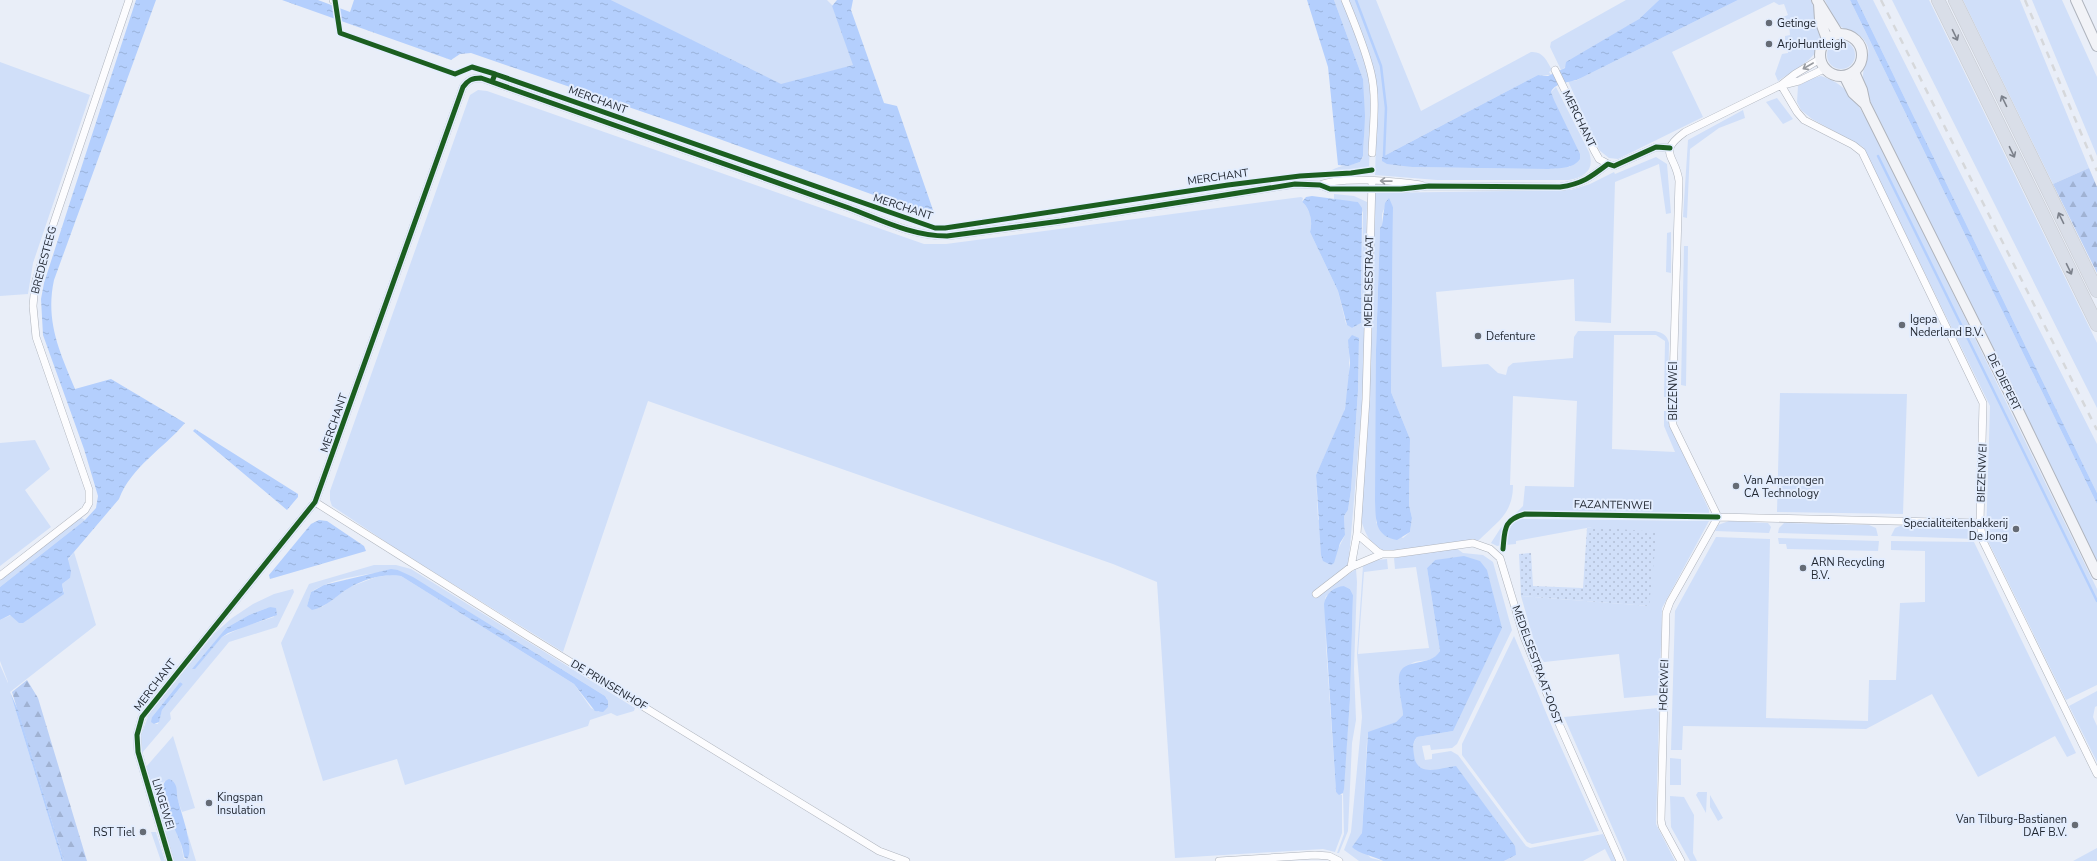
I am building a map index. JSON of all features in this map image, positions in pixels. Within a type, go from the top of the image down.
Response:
[{"type":"highway","points":[[1938,0],[2097,325]]},
{"type":"highway","points":[[1955,0],[2097,291]]},
{"type":"main road","points":[[2076,0],[2097,46]]},
{"type":"main road","points":[[1818,2],[1838,34]]},
{"type":"main road","points":[[1818,2],[1820,20],[1828,39]]},
{"type":"main road","points":[[1838,34],[1851,37],[1861,47],[1862,61],[1849,74],[1834,76],[1824,69],[1820,59],[1821,48],[1828,39],[1838,34]]},
{"type":"main road","name":"DE DIEPERT","points":[[1849,74],[1862,90],[1865,104],[2010,394],[2097,574]]},
{"type":"street","name":"BREDESTEEG","points":[[0,576],[85,510],[89,503],[89,490],[36,337],[33,306],[36,284],[52,228],[129,0]]},
{"type":"street","points":[[1345,0],[1361,39],[1371,73],[1373,98],[1372,153]]},
{"type":"street","points":[[1429,186],[1560,187],[1577,184],[1589,179],[1608,164],[1614,166],[1656,147],[1670,148],[1673,141],[1685,132],[1781,85],[1795,74],[1820,59]]},
{"type":"street","points":[[1781,85],[1799,81],[1824,69]]},
{"type":"street","name":"MERCHANT","points":[[1555,70],[1599,159],[1608,164]]},
{"type":"street","name":"MERCHANT","points":[[138,752],[138,730],[145,711],[270,560],[315,502],[330,464],[463,87],[468,80],[473,78],[481,78],[827,200],[906,230],[928,236],[947,236],[1061,220],[1295,184],[1320,185],[1330,189],[1401,190],[1429,186]]},
{"type":"street","name":"BIEZENWEI","points":[[1781,85],[1797,112],[1804,120],[1853,145],[1862,152],[1983,403],[1980,523],[1983,541],[2097,774]]},
{"type":"street","name":"BIEZENWEI","points":[[1670,148],[1670,157],[1677,170],[1679,181],[1672,421],[1718,517]]},
{"type":"street","name":"MERCHANT","points":[[1320,185],[1329,181],[1372,181],[1402,182],[1429,186]]},
{"type":"street","name":"MEDELSESTRAAT","points":[[1352,566],[1357,534],[1367,371],[1372,181]]},
{"type":"street","name":"DE PRINSENHOF","points":[[315,502],[528,636],[879,852],[906,861]]},
{"type":"street","points":[[1718,517],[1980,523]]},
{"type":"street","name":"HOEKWEI","points":[[1681,861],[1662,826],[1661,820],[1666,613],[1670,602],[1718,517]]},
{"type":"street","points":[[1357,534],[1382,554]]},
{"type":"street","name":"MEDELSESTRAAT-OOST","points":[[1352,566],[1382,554],[1394,554],[1473,543],[1490,549],[1500,558],[1524,637],[1560,726],[1620,861]]},
{"type":"street","points":[[1316,594],[1352,566]]},
{"type":"street","name":"LINGEWEI","points":[[138,752],[170,861]]},
{"type":"street","points":[[1219,861],[1315,855],[1329,856],[1339,861]]},
{"type":"shaded area","points":[[611,0],[827,0],[832,5],[854,65],[784,84],[778,84]]},
{"type":"shaded area","points":[[1334,0],[1342,0],[1364,56],[1370,86],[1371,121],[1369,167],[1332,172],[1332,170],[1338,167],[1360,162],[1363,156],[1364,140],[1363,79]]},
{"type":"shaded area","points":[[1348,0],[1376,0],[1421,111],[1531,52],[1542,55],[1552,70],[1549,72],[1551,75],[1538,75],[1382,157],[1412,167],[1549,169],[1570,167],[1551,92],[1556,87],[1589,152],[1591,158],[1590,168],[1584,175],[1569,180],[1437,180],[1375,175],[1377,108]]},
{"type":"shaded area","points":[[1626,0],[1659,0],[1639,19],[1561,70],[1550,47],[1551,42]]},
{"type":"shaded area","points":[[1738,0],[1811,0],[1817,17],[1820,41],[1812,57],[1778,81],[1775,74],[1782,54],[1788,53],[1789,40],[1785,40],[1785,36],[1790,35],[1789,23],[1784,23],[1783,17],[1788,15],[1784,4],[1779,5],[1774,2],[1672,52],[1703,117],[1618,159],[1609,158],[1599,150],[1568,81],[1575,81]]},
{"type":"shaded area","points":[[1825,0],[1850,0],[2097,504],[2097,563],[1869,98],[1863,80],[1868,47],[1864,39],[1843,28],[1837,23]]},
{"type":"shaded area","points":[[1857,0],[1873,0],[2097,444],[2097,493]]},
{"type":"shaded area","points":[[1892,0],[1929,0],[2097,343],[2097,408]]},
{"type":"shaded area","points":[[1963,0],[2020,0],[2089,168],[2053,184]]},
{"type":"shaded area","points":[[2032,0],[2062,0],[2097,77],[2097,156]]},
{"type":"shaded area","points":[[1841,41],[1851,45],[1855,55],[1851,65],[1841,69],[1831,65],[1827,55],[1831,45]]},
{"type":"shaded area","points":[[0,62],[90,95],[33,263],[28,294],[0,296]]},
{"type":"shaded area","points":[[1821,76],[1832,80],[1841,86],[1855,100],[1877,137],[2097,589],[2097,685],[2066,700],[1986,537],[1990,406],[1863,147],[1812,119],[1801,110],[1797,102],[1798,86],[1809,79]]},
{"type":"shaded area","points":[[478,90],[487,91],[924,244],[946,244],[1301,197],[1303,198],[1302,202],[1307,208],[1310,216],[1310,232],[1338,291],[1346,324],[1352,328],[1361,323],[1363,213],[1358,202],[1334,200],[1334,194],[1354,196],[1367,202],[1363,394],[1349,558],[1347,567],[1330,587],[1356,569],[1357,582],[1354,669],[1356,720],[1352,743],[1348,831],[1339,853],[1337,853],[1344,834],[1343,793],[1350,699],[1353,595],[1350,589],[1344,586],[1326,596],[1325,599],[1326,646],[1336,792],[1342,795],[1342,833],[1335,852],[1323,849],[1175,858],[1157,582],[1113,564],[648,401],[563,652],[398,550],[332,506],[330,491],[470,95]],"holes":[[[1359,338],[1358,391],[1351,490],[1348,510],[1344,516],[1345,535],[1339,547],[1318,519],[1316,475],[1344,413],[1349,386],[1349,354]]]},
{"type":"shaded area","points":[[1777,98],[1793,119],[1783,124],[1766,102]]},
{"type":"shaded area","points":[[1743,110],[1745,118],[1719,128],[1690,149],[1687,218],[1683,217],[1688,140]]},
{"type":"shaded area","points":[[1656,157],[1667,164],[1671,213],[1666,214],[1659,164],[1615,182],[1611,323],[1575,321],[1574,279],[1436,292],[1442,367],[1488,364],[1498,373],[1506,375],[1508,367],[1513,363],[1573,358],[1574,337],[1578,331],[1655,331],[1666,336],[1669,343],[1668,397],[1664,397],[1665,341],[1656,335],[1614,335],[1612,449],[1675,452],[1664,426],[1664,411],[1668,411],[1668,421],[1709,510],[1709,515],[1523,514],[1512,518],[1506,525],[1502,545],[1497,546],[1491,543],[1500,529],[1523,506],[1525,486],[1574,487],[1577,401],[1513,396],[1510,485],[1513,485],[1510,503],[1503,517],[1479,540],[1398,551],[1382,550],[1368,537],[1361,520],[1374,193],[1571,190],[1590,184],[1614,172],[1615,174]],"holes":[[[1388,199],[1393,207],[1391,392],[1410,439],[1409,505],[1412,518],[1410,532],[1403,538],[1376,523],[1376,350],[1380,228],[1382,225],[1382,214]]]},
{"type":"shaded area","points":[[1671,232],[1671,273],[1666,272],[1667,233]]},
{"type":"shaded area","points":[[1684,246],[1688,246],[1686,386],[1681,385]]},
{"type":"shaded area","points":[[1780,393],[1907,394],[1903,514],[1777,512]]},
{"type":"shaded area","points":[[35,440],[50,469],[25,490],[51,527],[0,566],[0,443]]},
{"type":"shaded area","points":[[80,517],[85,520],[0,587],[0,580]]},
{"type":"shaded area","points":[[1516,519],[1709,521],[1662,608],[1656,824],[1675,861],[1627,861],[1564,717],[1658,708],[1659,695],[1624,698],[1619,654],[1544,662],[1537,652],[1521,596],[1649,606],[1592,527],[1516,541],[1516,544],[1505,545],[1508,527],[1512,521]]},
{"type":"shaded area","points":[[1729,521],[1768,523],[1771,527],[1769,533],[1715,531],[1718,525]]},
{"type":"shaded area","points":[[1784,523],[1869,525],[1876,528],[1878,536],[1778,533],[1779,528]]},
{"type":"shaded area","points":[[1900,526],[1963,527],[1971,531],[1975,539],[1891,536],[1895,528]]},
{"type":"shaded area","points":[[1592,527],[1657,532],[1649,606],[1521,596],[1519,554],[1531,553],[1533,586],[1583,588],[1587,528]]},
{"type":"shaded area","points":[[1716,537],[1770,539],[1766,718],[1868,721],[1869,680],[1896,680],[1900,603],[1925,602],[1925,551],[1891,550],[1891,541],[1974,542],[2076,753],[2067,757],[2055,736],[1978,777],[1932,694],[1866,729],[1683,726],[1682,750],[1671,750],[1675,611]]},
{"type":"shaded area","points":[[1778,538],[1879,541],[1878,551],[1787,549],[1786,544],[1779,544]]},
{"type":"shaded area","points":[[1456,548],[1463,553],[1483,555],[1493,562],[1512,630],[1457,744],[1452,748],[1431,750],[1430,745],[1422,746],[1425,760],[1432,759],[1432,754],[1451,751],[1458,755],[1526,846],[1530,848],[1603,834],[1616,861],[1611,861],[1605,849],[1583,861],[1504,861],[1516,855],[1418,767],[1413,752],[1417,737],[1453,731],[1435,560],[1427,568],[1440,651],[1437,656],[1430,660],[1418,661],[1411,664],[1399,676],[1403,715],[1396,722],[1368,733],[1362,833],[1355,850],[1363,851],[1371,858],[1383,861],[1359,861],[1344,850],[1351,832],[1362,717],[1357,654],[1363,566],[1378,560],[1387,559],[1388,569],[1364,572],[1358,654],[1429,648],[1416,567],[1395,569],[1394,558]]},
{"type":"shaded area","points":[[74,552],[96,625],[10,692],[62,861],[0,861],[0,665],[8,682],[0,661],[0,620],[64,592],[62,584],[70,578],[68,560]]},
{"type":"shaded area","points":[[374,565],[396,565],[411,569],[635,708],[634,711],[617,716],[611,713],[590,720],[588,726],[405,785],[397,759],[323,781],[281,643],[309,584]],"holes":[[[398,570],[429,587],[605,696],[607,699],[599,712],[591,708],[574,684],[401,576],[390,575],[376,577],[350,587],[322,607],[307,606],[311,592],[320,587],[330,583],[364,575]]]},
{"type":"shaded area","points":[[293,589],[294,592],[277,627],[229,642],[170,713],[171,719],[142,753],[141,735],[149,714],[216,632],[232,618],[253,604],[274,594]],"holes":[[[270,607],[274,617],[243,627],[222,637],[193,670],[226,628],[249,615]],[[180,682],[183,684],[162,710],[158,724],[154,724],[152,717]]]},
{"type":"shaded area","points":[[1514,636],[1555,734],[1599,831],[1532,844],[1527,842],[1462,755],[1462,744]]},
{"type":"shaded area","points":[[2097,691],[2097,706],[2095,707],[2093,717],[2097,726],[2097,762],[2069,706]]},
{"type":"shaded area","points":[[173,736],[195,808],[182,812],[177,798],[164,781],[162,788],[164,802],[180,840],[184,859],[187,859],[189,853],[188,835],[196,861],[174,861],[146,767]]},
{"type":"shaded area","points":[[1670,758],[1681,759],[1681,785],[1670,785]]},
{"type":"shaded area","points":[[1698,792],[1707,792],[1706,813],[1696,795]]},
{"type":"shaded area","points":[[1710,795],[1723,818],[1718,821],[1710,807]]},
{"type":"shaded area","points":[[1670,796],[1684,797],[1694,815],[1693,853],[1697,861],[1690,861],[1671,827]]},
{"type":"shaded area","points":[[151,832],[156,832],[165,861],[161,861]]},
{"type":"shaded area","points":[[2097,848],[2097,861],[2073,861]]},
{"type":"green space","points":[[2089,168],[2097,187],[2097,273],[2053,184]]},
{"type":"green space","points":[[27,680],[38,698],[87,861],[64,861],[12,692]]},
{"type":"water","points":[[136,0],[156,0],[54,280],[51,310],[59,349],[75,389],[111,379],[185,423],[131,477],[119,499],[68,559],[71,571],[70,578],[62,584],[64,594],[23,623],[19,623],[10,615],[0,620],[0,587],[85,520],[96,508],[98,496],[84,449],[43,335],[41,299],[44,283]]},
{"type":"water","points":[[282,0],[318,0],[350,12],[354,0],[611,0],[781,84],[853,65],[832,6],[837,0],[853,0],[851,10],[884,103],[897,106],[933,210],[926,214],[678,124],[471,53],[460,54],[451,60]]},
{"type":"water","points":[[1307,0],[1334,0],[1363,79],[1365,116],[1363,156],[1360,162],[1348,166],[1338,165],[1328,67]]},
{"type":"water","points":[[1659,0],[1738,0],[1577,80],[1560,84],[1553,88],[1551,92],[1554,100],[1580,154],[1580,159],[1574,165],[1549,169],[1412,167],[1387,164],[1382,161],[1382,157],[1538,75],[1548,76],[1565,68],[1566,62],[1639,19]]},
{"type":"water","points":[[1850,0],[1857,0],[2097,493],[2097,504]]},
{"type":"water","points":[[1312,196],[1358,202],[1362,208],[1361,323],[1352,328],[1347,325],[1338,291],[1310,232],[1310,216],[1307,208],[1302,202],[1306,197]]},
{"type":"water","points":[[1389,198],[1393,207],[1391,392],[1410,439],[1409,505],[1412,518],[1410,532],[1397,540],[1389,538],[1380,531],[1376,520],[1375,501],[1376,350],[1380,228],[1382,225],[1385,203]]},
{"type":"water","points":[[1352,335],[1359,338],[1358,391],[1351,490],[1348,510],[1344,516],[1345,535],[1340,543],[1334,563],[1331,565],[1323,561],[1321,555],[1316,475],[1345,409],[1350,363],[1348,340]]},
{"type":"water","points":[[195,429],[298,494],[298,497],[287,510],[193,431]]},
{"type":"water","points":[[319,520],[327,521],[364,546],[366,551],[270,579],[269,575],[311,524]]},
{"type":"water","points":[[1464,556],[1480,561],[1487,570],[1502,628],[1453,731],[1417,737],[1413,748],[1414,755],[1419,767],[1424,769],[1430,770],[1456,766],[1515,846],[1516,855],[1504,861],[1383,861],[1352,847],[1362,833],[1368,732],[1396,722],[1403,715],[1399,681],[1401,670],[1405,666],[1430,659],[1440,651],[1427,568],[1435,560]]},
{"type":"water","points":[[391,569],[398,570],[413,577],[605,696],[608,701],[608,707],[603,712],[595,711],[574,684],[401,576],[388,575],[368,579],[349,588],[327,604],[312,610],[307,606],[311,592],[324,585]]},
{"type":"water","points":[[1344,586],[1350,589],[1353,595],[1350,699],[1344,789],[1343,793],[1339,795],[1336,792],[1324,604],[1331,591]]},
{"type":"water","points":[[270,607],[276,608],[277,615],[228,633],[222,637],[195,669],[192,669],[226,628],[249,615]]},
{"type":"water","points":[[180,682],[183,684],[162,710],[159,722],[154,724],[151,722],[152,717]]},
{"type":"water","points":[[10,692],[18,710],[64,861],[62,861]]},
{"type":"water","points":[[169,779],[173,781],[176,786],[177,798],[187,831],[189,854],[187,859],[184,857],[181,844],[169,817],[163,798],[162,790],[164,783]]},
{"type":"waterway","points":[[1356,0],[1381,66],[1386,108],[1384,156]]},
{"type":"waterway","points":[[1878,156],[2097,601]]},
{"type":"railway","points":[[1881,0],[2097,430]]},
{"type":"railway","points":[[2025,0],[2097,171]]},
{"type":"cycle path","points":[[335,0],[340,33],[455,74],[472,67],[495,74]]},
{"type":"cycle path","points":[[492,82],[495,74],[935,228],[945,228],[1228,185],[1300,176],[1351,173],[1372,170]]},
{"type":"cycle path","points":[[170,861],[138,752],[137,735],[142,717],[315,502],[463,87],[470,80],[481,78],[909,230],[947,236],[1061,221],[1295,184],[1320,185],[1330,189],[1401,189],[1429,186],[1560,187],[1574,184],[1586,179],[1608,164],[1614,166],[1656,147],[1670,148]]},
{"type":"cycle path","name":"FAZANTENWEI","points":[[1503,549],[1506,526],[1513,519],[1525,514],[1718,517]]},
{"type":"place","name":"Getinge","points":[[1769,23]]},
{"type":"place","name":"ArjoHuntleigh","points":[[1769,44]]},
{"type":"place","name":"Igepa Nederland B.V.","points":[[1902,325]]},
{"type":"place","name":"Defenture","points":[[1478,336]]},
{"type":"place","name":"Van Amerongen CA Technology","points":[[1736,486]]},
{"type":"place","name":"Specialiteitenbakkerij De Jong","points":[[2016,529]]},
{"type":"place","name":"ARN Recycling B.V.","points":[[1803,568]]},
{"type":"place","name":"Kingspan Insulation","points":[[209,803]]},
{"type":"place","name":"Van Tilburg-Bastianen DAF B.V.","points":[[2075,825]]},
{"type":"place","name":"RST Tiel","points":[[143,832]]}]
